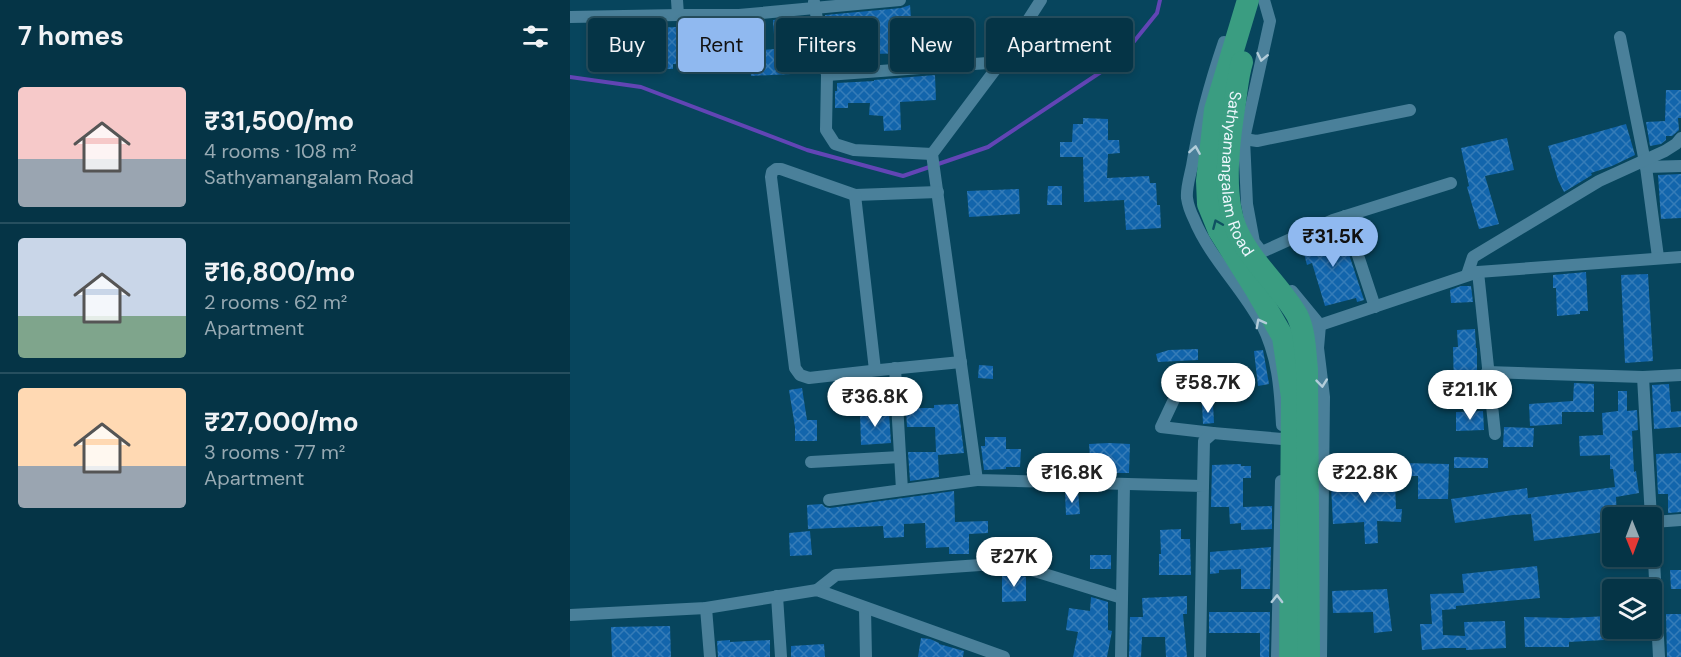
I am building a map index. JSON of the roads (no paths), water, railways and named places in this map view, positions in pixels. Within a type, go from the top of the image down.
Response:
[{"type":"highway","points":[[1245,0],[1215,110],[1207,181],[1208,204],[1219,231],[1256,290],[1302,331],[1292,397],[1290,657]]},
{"type":"highway","name":"Sathyamangalam Road","points":[[1263,0],[1240,69],[1228,144],[1228,176],[1237,232],[1297,317],[1302,331],[1307,369],[1309,657]]},
{"type":"street","points":[[678,0],[678,15]]},
{"type":"street","points":[[570,17],[739,15],[814,4],[900,0]]},
{"type":"street","points":[[1029,18],[1041,0]]},
{"type":"street","points":[[1245,0],[1235,10],[1208,88],[1197,135],[1187,197],[1201,237],[1243,294],[1260,322],[1275,358],[1280,389],[1282,439],[1277,657]]},
{"type":"street","points":[[1263,0],[1270,21],[1244,139],[1247,204],[1254,242],[1262,252],[1302,331],[1318,348],[1324,397],[1321,657]]},
{"type":"street","points":[[814,4],[827,75],[826,130],[835,144],[854,150],[932,155]]},
{"type":"street","points":[[1620,37],[1645,165],[1658,258]]},
{"type":"street","points":[[827,75],[986,63]]},
{"type":"street","points":[[977,480],[932,155],[994,72]]},
{"type":"street","points":[[1244,139],[1257,141],[1410,110]]},
{"type":"street","points":[[1495,434],[1472,273],[1473,256],[1599,181],[1645,165],[1676,144],[1681,138]]},
{"type":"street","points":[[1645,165],[1681,166]]},
{"type":"street","points":[[938,191],[855,195],[781,169],[772,172],[771,177],[795,368],[800,375],[808,378],[961,363]]},
{"type":"street","points":[[1262,252],[1333,220],[1451,183]]},
{"type":"street","points":[[855,195],[875,370]]},
{"type":"street","points":[[1345,216],[1375,307]]},
{"type":"street","points":[[1302,331],[1472,273],[1681,257]]},
{"type":"street","points":[[895,368],[902,490]]},
{"type":"street","points":[[1236,372],[1178,391],[1161,427],[1282,439]]},
{"type":"street","points":[[1487,372],[1643,377],[1681,375]]},
{"type":"street","points":[[1643,377],[1651,507]]},
{"type":"street","points":[[1200,657],[1204,441],[1213,433]]},
{"type":"street","points":[[811,462],[900,457]]},
{"type":"street","points":[[829,500],[977,480],[1203,486]]},
{"type":"street","points":[[1121,657],[1124,484]]},
{"type":"street","points":[[1662,520],[1681,520]]},
{"type":"street","points":[[817,590],[836,575],[1009,563],[1122,598]]},
{"type":"street","points":[[1654,567],[1659,657]]},
{"type":"street","points":[[570,615],[706,608],[817,590],[1004,657]]},
{"type":"street","points":[[777,596],[781,657]]},
{"type":"street","points":[[706,608],[710,657]]},
{"type":"street","points":[[865,608],[866,657]]},
{"type":"waterway","points":[[570,77],[641,87],[807,150],[903,176],[988,147],[1119,60],[1157,13],[1160,0]]}]
